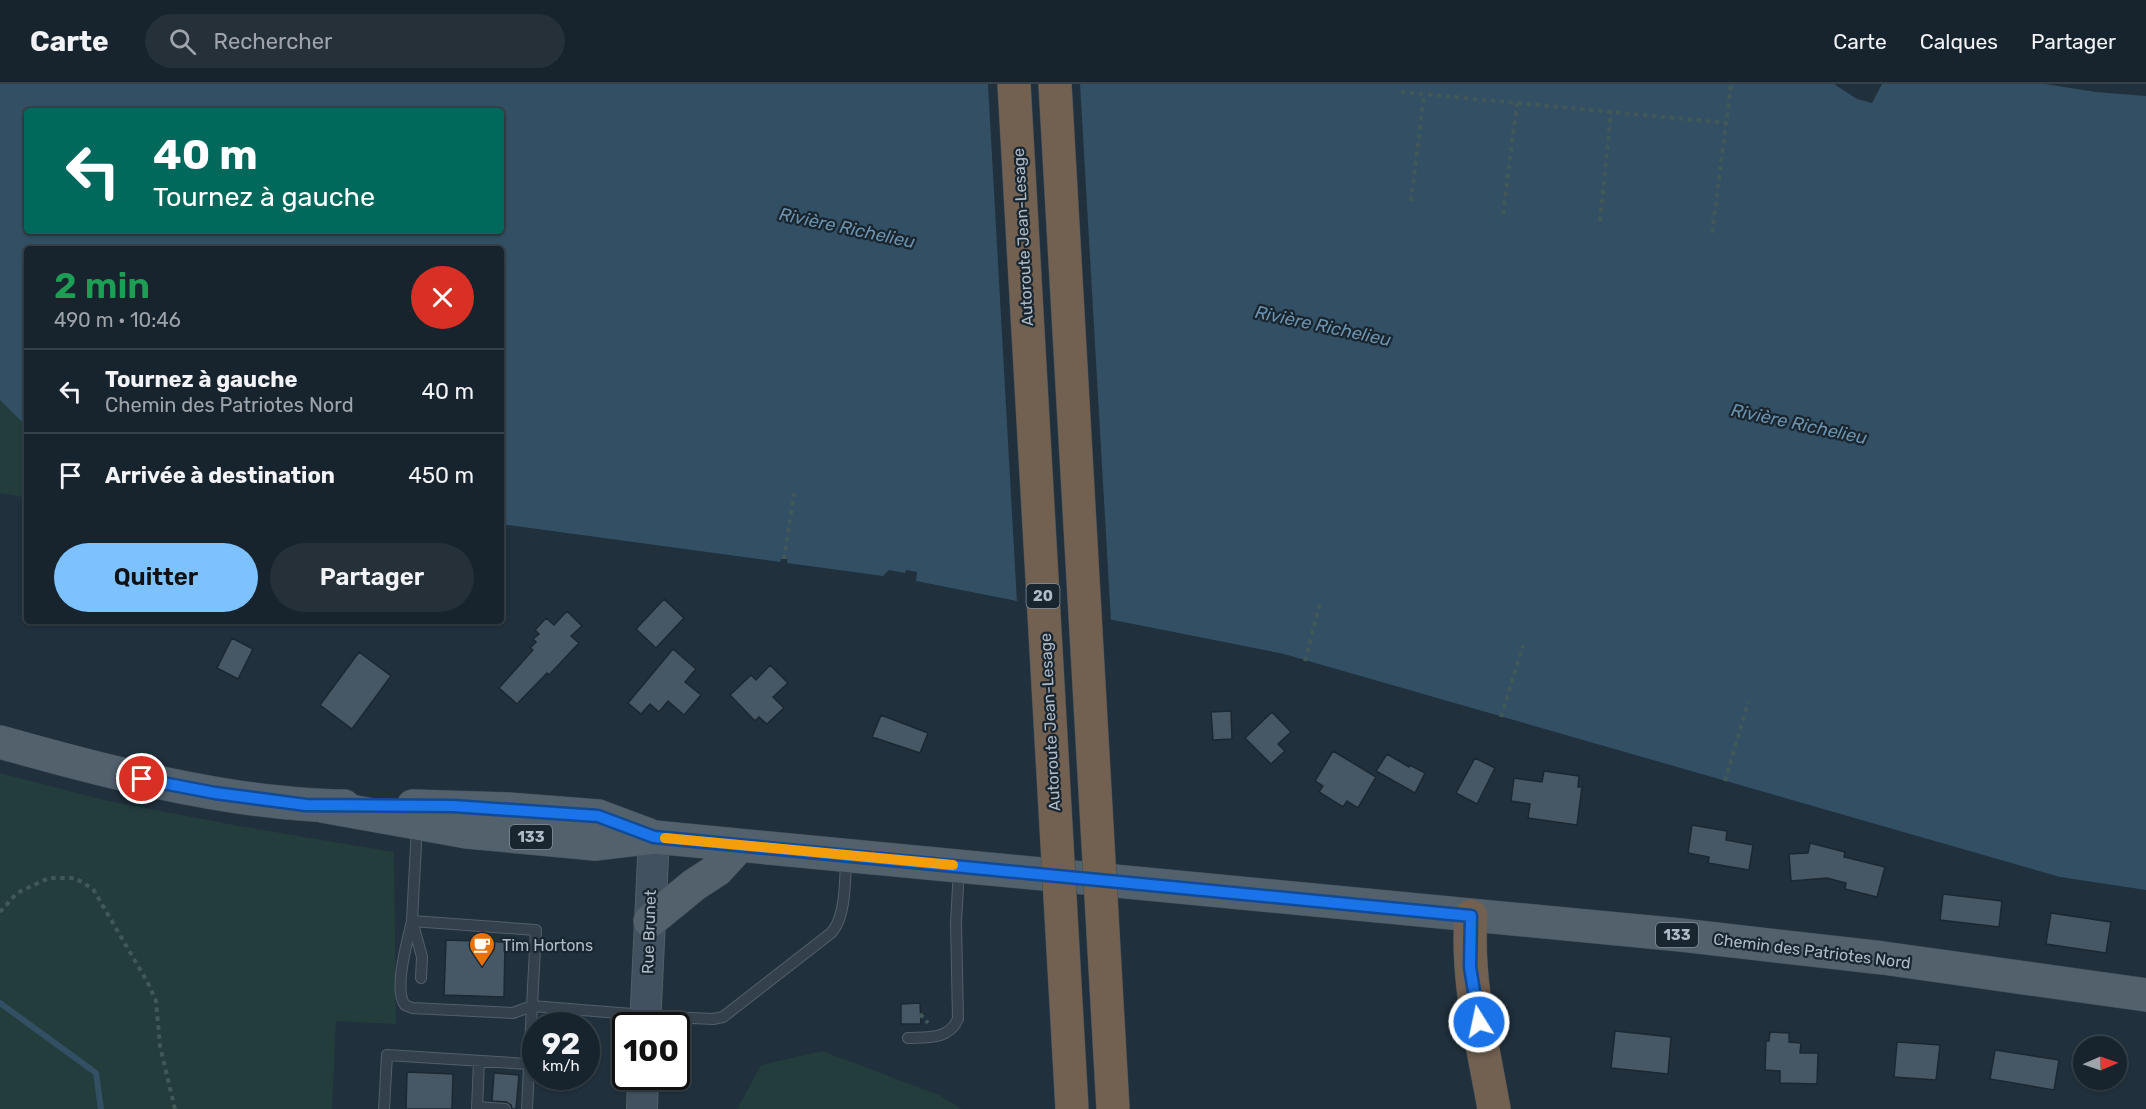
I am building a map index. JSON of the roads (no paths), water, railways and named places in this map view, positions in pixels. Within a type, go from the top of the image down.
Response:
[{"type":"highway","name":"Autoroute Jean-Lesage","points":[[1014,84],[1072,1109]]},
{"type":"highway","name":"20","points":[[1056,84],[1113,1109]]},
{"type":"highway","points":[[1471,916],[1470,967],[1494,1109]]},
{"type":"main road","name":"Chemin des Patriotes Nord","points":[[0,742],[117,773],[192,789],[285,803],[417,814],[508,809],[598,816],[654,837],[1681,935],[1883,958],[2146,995]]},
{"type":"main road","points":[[650,921],[694,885],[717,870],[739,846]]},
{"type":"street","name":"Rue Brunet","points":[[646,1012],[654,837]]},
{"type":"street","points":[[642,1109],[643,1090]]},
{"type":"lane","points":[[417,814],[412,921],[403,961],[401,997],[405,1005],[412,1008],[513,1013],[532,1006],[612,1017]]},
{"type":"lane","points":[[690,1020],[723,1017],[837,927],[843,900],[846,856]]},
{"type":"lane","points":[[908,1038],[945,1034],[956,1025],[958,1019],[956,922],[959,866]]},
{"type":"lane","points":[[412,921],[422,957],[421,978]]},
{"type":"lane","points":[[412,921],[536,930],[532,1012]]},
{"type":"lane","points":[[384,1109],[387,1055],[522,1064]]},
{"type":"lane","points":[[479,1061],[477,1108],[505,1109]]},
{"type":"lane","points":[[527,1090],[527,1109]]},
{"type":"water","name":"Rivière Richelieu","points":[[0,84],[1834,84],[1857,99],[1872,103],[1882,84],[2045,84],[2096,92],[2146,96],[2146,890],[2060,877],[1284,654],[916,581],[917,572],[906,570],[905,573],[889,570],[883,576],[787,563],[787,559],[781,559],[780,562],[504,524],[504,246],[24,246],[24,424],[0,400]]},
{"type":"waterway","points":[[0,1003],[96,1073],[101,1109]]},
{"type":"place","name":"Tim Hortons","points":[[482,968]]}]
